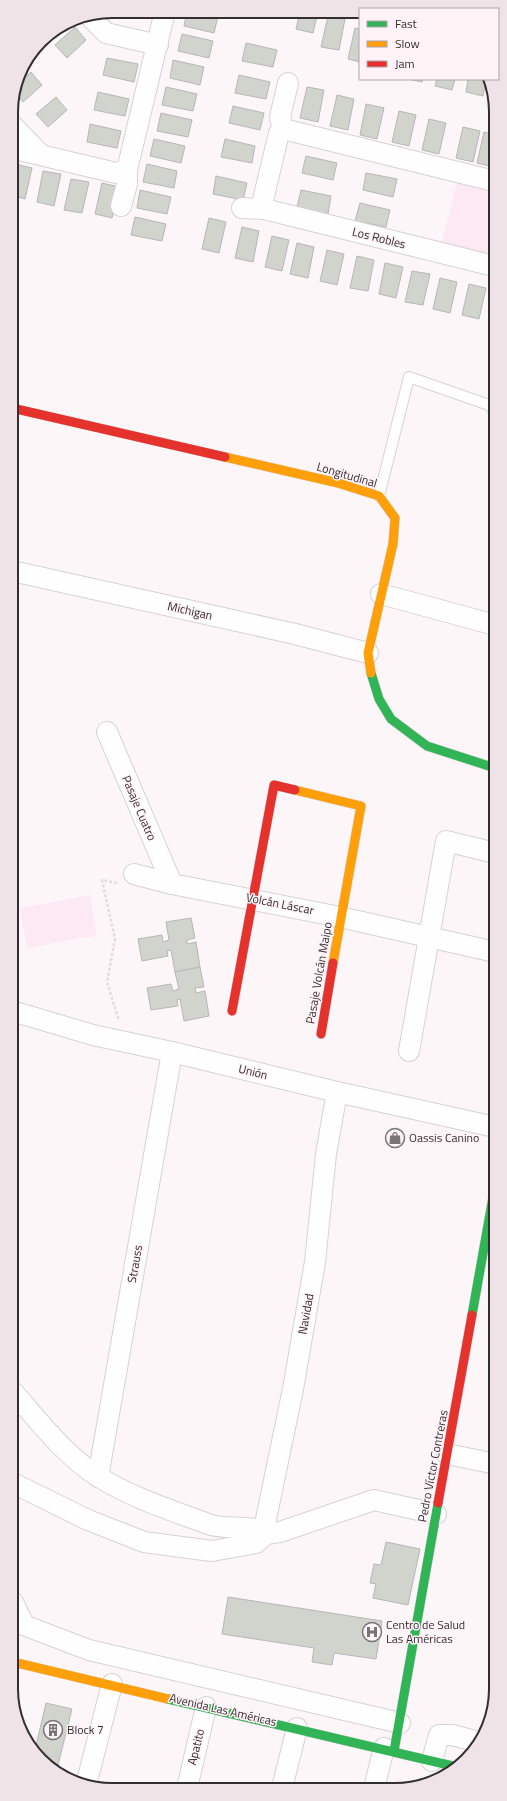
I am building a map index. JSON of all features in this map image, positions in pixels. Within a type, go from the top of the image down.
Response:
[{"type":"street","points":[[121,206],[127,184],[127,170],[164,18]]},
{"type":"street","points":[[93,20],[106,33],[158,46]]},
{"type":"street","points":[[284,129],[280,117],[288,83]]},
{"type":"street","points":[[284,129],[489,180]]},
{"type":"street","points":[[264,209],[263,200],[279,133],[284,129]]},
{"type":"street","points":[[18,131],[41,155]]},
{"type":"street","points":[[18,150],[116,173],[127,170]]},
{"type":"street","name":"Los Robles","points":[[242,208],[264,209],[489,265]]},
{"type":"street","name":"Longitudinal","points":[[18,409],[338,483],[378,496],[395,518],[393,544],[368,652],[371,673],[379,699],[391,719],[427,746],[489,766]]},
{"type":"street","name":"Michigan","points":[[18,572],[295,634],[368,652]]},
{"type":"street","points":[[381,594],[489,623]]},
{"type":"street","name":"Pasaje Cuatro","points":[[107,732],[172,884]]},
{"type":"street","name":"Pasaje Volcán Maipo","points":[[252,899],[274,785],[361,806],[340,917],[321,1034]]},
{"type":"street","points":[[410,1051],[428,936],[446,841],[489,852]]},
{"type":"street","name":"Volcán Láscar","points":[[134,874],[172,884],[340,917],[489,951]]},
{"type":"street","points":[[232,1011],[252,899]]},
{"type":"street","name":"Unión","points":[[18,1013],[94,1035],[489,1126]]},
{"type":"street","name":"Strauss","points":[[98,1477],[172,1052]]},
{"type":"street","name":"Navidad","points":[[266,1534],[265,1524],[293,1389],[315,1262],[326,1154],[337,1092]]},
{"type":"street","name":"Pedro Víctor Contreras","points":[[389,1750],[400,1722],[489,1220]]},
{"type":"street","points":[[18,1397],[67,1451],[98,1477],[137,1496],[212,1526],[258,1529],[266,1534]]},
{"type":"street","points":[[447,1454],[489,1463]]},
{"type":"street","points":[[18,1485],[88,1520],[144,1542],[212,1551],[256,1543],[266,1534],[280,1532],[374,1500],[436,1514]]},
{"type":"street","points":[[18,1622],[89,1650],[400,1722]]},
{"type":"street","name":"Avenida Las Américas","points":[[18,1663],[112,1684],[450,1765]]},
{"type":"street","points":[[87,1779],[112,1684]]},
{"type":"street","name":"Apatito","points":[[188,1783],[206,1707]]},
{"type":"street","points":[[283,1783],[297,1728]]},
{"type":"street","points":[[432,1761],[438,1735],[452,1735],[473,1741]]},
{"type":"street","points":[[376,1783],[389,1750]]},
{"type":"lane","points":[[378,496],[409,377],[489,405]]},
{"type":"path","points":[[102,880],[114,939],[107,982],[117,1010],[123,1041]]},
{"type":"shaded area","points":[[457,183],[489,191],[489,250],[484,253],[442,242]]},
{"type":"shaded area","points":[[90,895],[97,935],[27,948],[20,908]]},
{"type":"building","points":[[186,18],[218,18],[214,33],[184,26]]},
{"type":"building","points":[[299,18],[317,18],[313,33],[296,29]]},
{"type":"building","points":[[328,18],[345,19],[339,50],[321,47]]},
{"type":"building","points":[[75,27],[86,40],[67,58],[55,45]]},
{"type":"building","points":[[355,28],[359,29],[359,62],[348,59]]},
{"type":"building","points":[[182,34],[213,41],[209,58],[178,51]]},
{"type":"building","points":[[246,43],[277,50],[273,67],[242,61]]},
{"type":"building","points":[[107,58],[138,64],[134,82],[103,75]]},
{"type":"building","points":[[173,60],[204,67],[200,85],[170,78]]},
{"type":"building","points":[[31,72],[42,85],[23,102],[19,98],[24,78]]},
{"type":"building","points":[[239,75],[270,82],[266,99],[235,93]]},
{"type":"building","points":[[437,80],[455,80],[452,90],[435,86]]},
{"type":"building","points":[[468,80],[483,80],[485,85],[483,96],[466,92]]},
{"type":"building","points":[[166,87],[197,94],[193,111],[162,105]]},
{"type":"building","points":[[307,87],[324,90],[318,122],[300,118]]},
{"type":"building","points":[[98,92],[129,99],[125,116],[94,110]]},
{"type":"building","points":[[337,95],[354,99],[348,130],[330,126]]},
{"type":"building","points":[[56,97],[67,110],[48,127],[36,114]]},
{"type":"building","points":[[366,104],[384,108],[377,139],[360,135]]},
{"type":"building","points":[[233,106],[264,113],[260,130],[229,123]]},
{"type":"building","points":[[399,111],[416,115],[409,146],[392,142]]},
{"type":"building","points":[[161,113],[192,120],[188,137],[157,131]]},
{"type":"building","points":[[429,119],[446,123],[439,154],[422,150]]},
{"type":"building","points":[[90,124],[121,131],[117,148],[87,142]]},
{"type":"building","points":[[463,127],[480,131],[473,162],[456,158]]},
{"type":"building","points":[[484,132],[489,134],[489,166],[477,163]]},
{"type":"building","points":[[154,139],[185,146],[181,163],[150,156]]},
{"type":"building","points":[[225,139],[255,146],[252,163],[221,157]]},
{"type":"building","points":[[306,156],[337,163],[333,180],[302,173]]},
{"type":"building","points":[[147,164],[177,171],[174,188],[143,182]]},
{"type":"building","points":[[18,165],[32,168],[25,199],[18,197]]},
{"type":"building","points":[[43,171],[61,174],[54,206],[37,202]]},
{"type":"building","points":[[366,173],[397,179],[393,197],[363,190]]},
{"type":"building","points":[[216,176],[247,183],[243,200],[213,194]]},
{"type":"building","points":[[71,179],[89,182],[82,213],[64,210]]},
{"type":"building","points":[[102,183],[119,187],[112,218],[95,214]]},
{"type":"building","points":[[140,190],[171,197],[167,214],[137,208]]},
{"type":"building","points":[[301,190],[331,196],[328,214],[297,207]]},
{"type":"building","points":[[360,203],[390,210],[386,227],[355,221]]},
{"type":"building","points":[[135,217],[166,224],[162,241],[131,235]]},
{"type":"building","points":[[209,218],[226,222],[219,253],[202,249]]},
{"type":"building","points":[[242,227],[259,231],[253,262],[235,258]]},
{"type":"building","points":[[272,236],[289,240],[282,271],[265,267]]},
{"type":"building","points":[[297,243],[314,247],[308,278],[290,274]]},
{"type":"building","points":[[327,250],[344,254],[337,285],[320,281]]},
{"type":"building","points":[[357,256],[374,260],[368,291],[350,288]]},
{"type":"building","points":[[385,263],[403,267],[396,298],[379,294]]},
{"type":"building","points":[[412,271],[430,274],[423,305],[405,302]]},
{"type":"building","points":[[440,278],[457,282],[450,313],[433,309]]},
{"type":"building","points":[[469,284],[486,288],[479,319],[462,315]]},
{"type":"building","points":[[191,918],[195,938],[187,940],[187,944],[196,942],[200,967],[175,972],[171,950],[167,951],[168,956],[142,961],[138,939],[162,935],[163,942],[169,940],[166,922]]},
{"type":"building","points":[[200,967],[204,987],[195,988],[196,993],[205,991],[209,1016],[184,1021],[180,999],[177,1000],[178,1006],[151,1010],[147,988],[171,984],[173,991],[179,989],[175,972]]},
{"type":"building","points":[[386,1542],[420,1549],[408,1605],[373,1598],[376,1584],[370,1583],[374,1564],[381,1565]]},
{"type":"building","points":[[228,1597],[382,1621],[376,1659],[334,1653],[332,1665],[312,1662],[314,1648],[222,1634]]},
{"type":"building","name":"Block 7","points":[[46,1703],[72,1709],[58,1766],[36,1745]]},
{"type":"traffic: fast","points":[[371,673],[379,699],[391,719],[427,746],[489,766]]},
{"type":"traffic: fast","points":[[472,1315],[489,1220]]},
{"type":"traffic: fast","points":[[394,1751],[438,1503]]},
{"type":"traffic: fast","points":[[168,1699],[450,1765]]},
{"type":"traffic: slow","points":[[225,457],[338,483],[379,496],[395,518],[393,544],[368,653],[371,673]]},
{"type":"traffic: slow","points":[[295,790],[361,806],[333,963]]},
{"type":"traffic: slow","points":[[18,1663],[168,1699]]},
{"type":"traffic: jam","points":[[18,409],[225,457]]},
{"type":"traffic: jam","points":[[232,1011],[274,785],[295,790]]},
{"type":"traffic: jam","points":[[321,1034],[333,963]]},
{"type":"traffic: jam","points":[[438,1503],[472,1315]]},
{"type":"place","name":"Oassis Canino","points":[[395,1138]]},
{"type":"place","name":"Centro de Salud Las Américas","points":[[372,1632]]},
{"type":"place","name":"Block 7","points":[[53,1730]]}]
